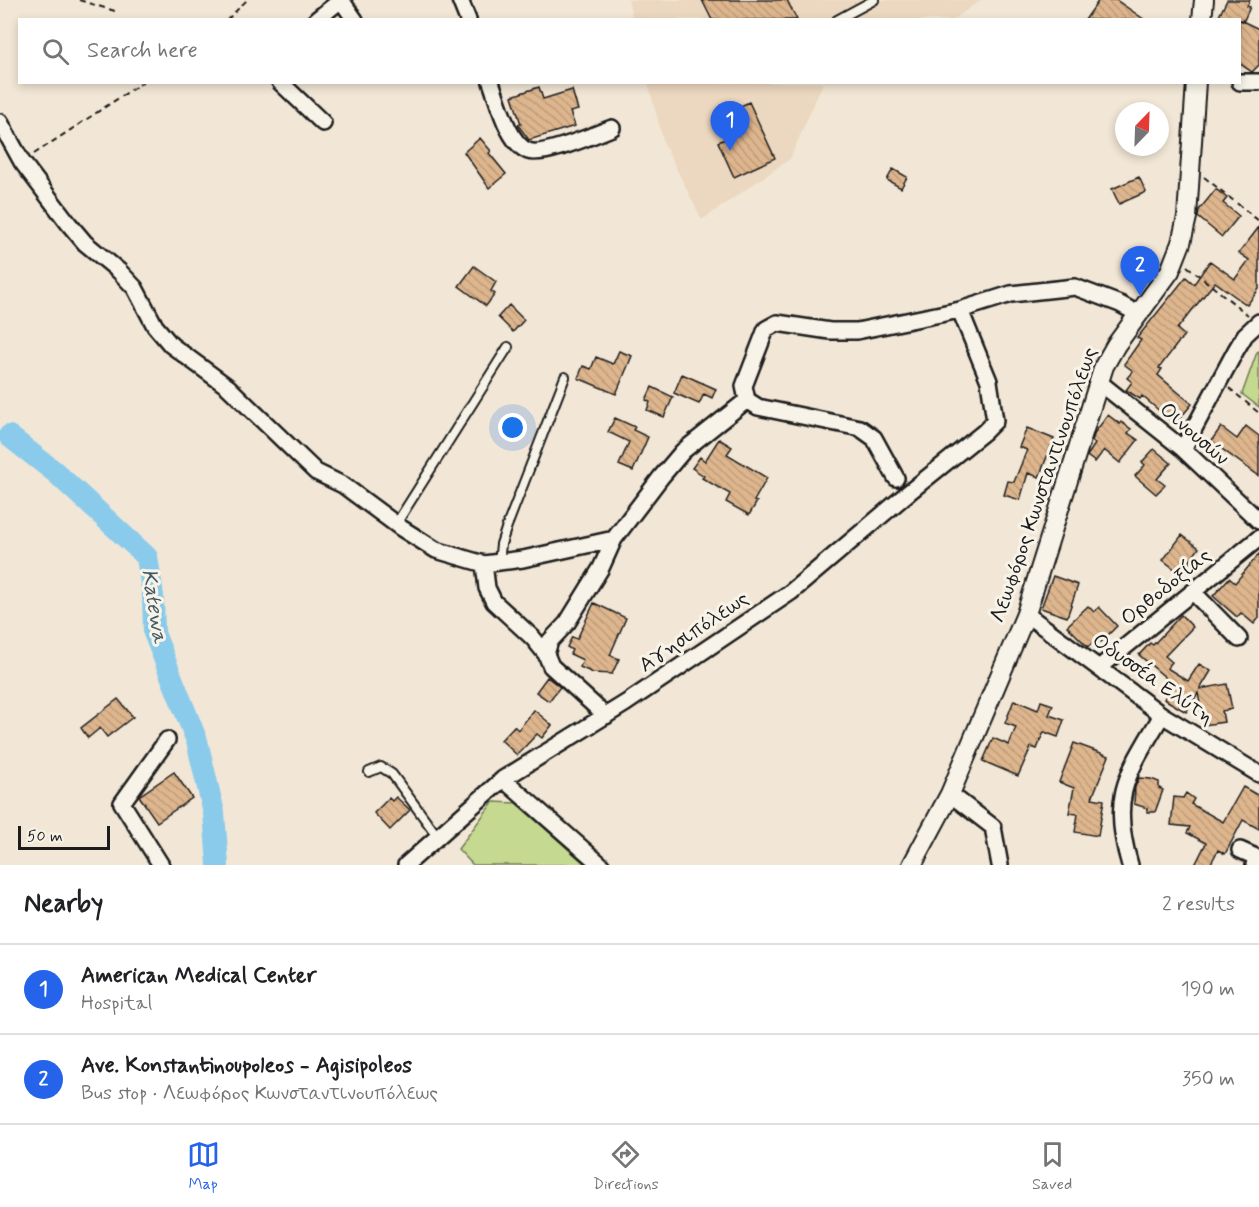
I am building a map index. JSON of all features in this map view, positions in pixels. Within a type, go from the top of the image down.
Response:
[{"type":"street","points":[[318,18],[340,0],[354,18]]},
{"type":"street","points":[[460,0],[467,18]]},
{"type":"street","points":[[1202,18],[1204,0]]},
{"type":"street","points":[[1241,82],[1259,82]]},
{"type":"street","points":[[282,84],[323,123]]},
{"type":"street","points":[[492,84],[513,137],[530,152],[551,150],[612,128]]},
{"type":"street","name":"Λεωφόρος Κωνσταντινουπόλεως","points":[[912,865],[950,794],[1026,614],[1104,366],[1116,345],[1170,271],[1181,243],[1187,217],[1196,84]]},
{"type":"street","points":[[0,122],[22,162],[85,243],[119,271],[135,288],[155,326],[171,345],[228,387],[316,472],[344,485],[396,524],[436,550],[491,563],[614,539]]},
{"type":"street","points":[[897,478],[874,438],[860,428],[758,407],[747,400],[744,386],[766,329],[777,323],[830,331],[857,331],[960,310],[1011,294],[1075,287],[1120,304],[1138,314]]},
{"type":"street","name":"Αγησιπόλεως","points":[[406,865],[503,779],[606,716],[791,592],[995,421],[989,381],[960,310]]},
{"type":"street","points":[[1183,449],[1245,335],[1258,322]]},
{"type":"street","name":"Οινουσών","points":[[1100,382],[1183,449],[1259,521]]},
{"type":"street","points":[[546,654],[550,642],[567,623],[601,568],[614,539],[683,451],[747,400]]},
{"type":"street","name":"Ορθοδοξίας","points":[[1099,668],[1259,538]]},
{"type":"street","points":[[491,563],[487,588],[494,602],[533,638],[546,654],[551,666],[606,716]]},
{"type":"street","points":[[1193,592],[1239,639]]},
{"type":"street","name":"Οδυσσέα Ελύτη","points":[[1026,614],[1162,715],[1259,774]]},
{"type":"street","points":[[1130,865],[1121,819],[1122,791],[1130,768],[1162,715]]},
{"type":"street","points":[[161,865],[122,802],[167,740]]},
{"type":"street","points":[[503,779],[601,865]]},
{"type":"street","points":[[950,794],[993,827],[1000,865]]},
{"type":"street","points":[[1240,850],[1258,858],[1254,865]]},
{"type":"lane","points":[[841,18],[874,0]]},
{"type":"lane","points":[[396,524],[507,347]]},
{"type":"lane","points":[[491,563],[501,544],[565,377]]},
{"type":"lane","points":[[369,772],[381,767],[392,774],[438,837]]},
{"type":"path","points":[[80,0],[118,12]]},
{"type":"path","points":[[229,18],[247,0]]},
{"type":"path","points":[[22,162],[140,84]]},
{"type":"path","points":[[1190,165],[1259,220]]},
{"type":"path","points":[[1176,256],[1258,322]]},
{"type":"path","points":[[1220,381],[1259,413]]},
{"type":"shaded area","points":[[628,0],[981,0],[956,18],[633,18]]},
{"type":"shaded area","points":[[648,84],[823,84],[790,159],[702,220],[664,144]]},
{"type":"green space","points":[[1259,351],[1259,407],[1242,394]]},
{"type":"green space","points":[[493,802],[516,803],[586,865],[473,865],[458,849]]},
{"type":"building","points":[[702,0],[787,0],[796,18],[711,18]]},
{"type":"building","points":[[1099,0],[1116,0],[1142,18],[1086,18]]},
{"type":"building","points":[[1227,0],[1250,0],[1247,6],[1250,7],[1244,20],[1218,18]]},
{"type":"building","points":[[1241,20],[1259,29],[1259,65],[1252,72],[1241,64]]},
{"type":"building","points":[[539,87],[543,99],[572,90],[578,110],[570,112],[575,126],[529,140],[518,125],[521,124],[512,96]]},
{"type":"building","points":[[749,102],[775,158],[734,177],[718,142],[740,133],[730,111]]},
{"type":"building","points":[[480,138],[506,174],[489,188],[464,152]]},
{"type":"building","points":[[893,169],[907,177],[901,188],[887,180]]},
{"type":"building","points":[[1139,177],[1146,192],[1119,204],[1112,189]]},
{"type":"building","points":[[1216,189],[1227,198],[1223,203],[1239,216],[1222,237],[1198,217],[1199,210]]},
{"type":"building","points":[[1259,227],[1259,289],[1247,305],[1215,282],[1177,329],[1184,335],[1159,368],[1162,369],[1158,375],[1192,404],[1175,424],[1142,396],[1140,399],[1126,390],[1132,382],[1127,378],[1133,371],[1124,364],[1141,340],[1137,338],[1186,277],[1194,284],[1210,261],[1235,279],[1249,260],[1239,253]]},
{"type":"building","points":[[474,266],[496,282],[491,291],[495,294],[486,306],[459,286]]},
{"type":"building","points":[[509,305],[524,320],[513,332],[498,317]]},
{"type":"building","points":[[619,351],[632,356],[616,394],[578,378],[583,366],[591,369],[596,357],[613,364]]},
{"type":"building","points":[[682,374],[716,389],[712,398],[704,394],[699,404],[674,393]]},
{"type":"building","points":[[652,387],[673,397],[664,417],[647,410],[650,402],[646,400]]},
{"type":"building","points":[[1108,415],[1131,429],[1128,433],[1138,440],[1120,463],[1104,450],[1095,462],[1087,456],[1095,444],[1092,441],[1095,432]]},
{"type":"building","points":[[615,418],[635,427],[633,430],[648,437],[633,471],[619,465],[629,442],[608,432]]},
{"type":"building","points":[[1246,426],[1259,436],[1259,476],[1211,441],[1221,427],[1237,439]]},
{"type":"building","points":[[1027,428],[1054,439],[1039,477],[1028,473],[1020,500],[1004,495],[1008,481],[1014,482],[1027,450],[1019,447]]},
{"type":"building","points":[[719,439],[732,447],[727,454],[767,478],[749,515],[726,502],[730,494],[702,478],[704,476],[692,468],[700,457],[705,461]]},
{"type":"building","points":[[1154,449],[1171,463],[1157,479],[1165,485],[1156,494],[1135,476],[1145,465],[1142,462]]},
{"type":"building","points":[[1182,535],[1199,548],[1181,574],[1163,560]]},
{"type":"building","points":[[1259,554],[1259,618],[1254,624],[1241,613],[1237,617],[1213,596],[1229,578],[1235,583]]},
{"type":"building","points":[[1053,576],[1078,585],[1067,617],[1041,608]]},
{"type":"building","points":[[594,603],[626,618],[610,655],[619,659],[612,674],[593,673],[580,667],[583,660],[570,654],[572,650],[567,647],[572,637],[577,639]]},
{"type":"building","points":[[1088,606],[1094,612],[1099,607],[1117,626],[1101,642],[1097,638],[1088,647],[1067,626]]},
{"type":"building","points":[[1181,615],[1193,627],[1165,656],[1172,662],[1167,668],[1188,681],[1199,664],[1211,671],[1200,689],[1227,684],[1232,709],[1222,711],[1224,722],[1204,725],[1198,693],[1186,712],[1164,699],[1173,684],[1139,655],[1150,643],[1153,645]]},
{"type":"building","points":[[547,677],[560,687],[549,701],[536,692]]},
{"type":"building","points":[[118,699],[133,717],[107,737],[100,728],[88,738],[81,728]]},
{"type":"building","points":[[1014,700],[1038,710],[1041,701],[1053,705],[1049,715],[1064,720],[1058,737],[1044,732],[1037,749],[1031,747],[1018,776],[983,761],[993,738],[1009,745],[1016,727],[1005,723]]},
{"type":"building","points":[[534,710],[552,725],[542,738],[537,734],[517,755],[501,740],[514,726],[518,730]]},
{"type":"building","points":[[1074,743],[1109,756],[1092,798],[1104,800],[1098,836],[1075,832],[1078,814],[1069,813],[1074,788],[1059,782]]},
{"type":"building","points":[[174,772],[192,798],[157,822],[139,796]]},
{"type":"building","points":[[1139,778],[1159,782],[1159,788],[1163,790],[1155,812],[1147,812],[1147,808],[1134,804],[1135,787]]},
{"type":"building","points":[[1243,787],[1259,796],[1259,829],[1243,820],[1225,854],[1218,850],[1210,865],[1195,865],[1206,843],[1187,833],[1190,827],[1171,825],[1174,797],[1183,798],[1186,793],[1194,799],[1191,804],[1223,822]]},
{"type":"building","points":[[396,797],[410,810],[390,830],[374,813],[389,798],[392,801]]},
{"type":"waterway","name":"Katewa","points":[[9,436],[55,472],[147,557],[153,596],[154,633],[197,741],[214,813],[218,865]]},
{"type":"place","name":"American Medical Center","points":[[730,151]]},
{"type":"place","name":"Ave. Konstantinoupoleos - Agisipoleos","points":[[1140,296]]}]
